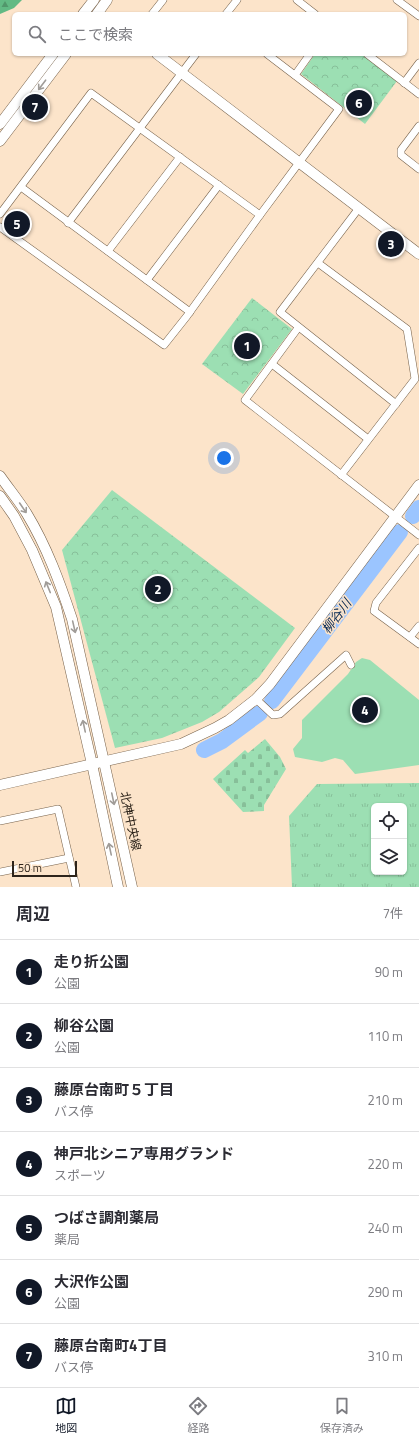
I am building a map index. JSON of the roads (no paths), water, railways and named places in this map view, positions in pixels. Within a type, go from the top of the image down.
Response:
[{"type":"street","points":[[101,12],[107,0]]},
{"type":"street","points":[[154,12],[163,0]]},
{"type":"street","points":[[228,12],[237,0]]},
{"type":"street","points":[[297,0],[312,12]]},
{"type":"street","points":[[397,0],[419,16]]},
{"type":"street","points":[[84,12],[92,2],[99,12]]},
{"type":"street","points":[[0,124],[51,56]]},
{"type":"street","points":[[0,140],[64,56]]},
{"type":"street","points":[[160,56],[419,254]]},
{"type":"street","points":[[68,223],[195,56]]},
{"type":"street","points":[[0,227],[164,345],[190,312],[339,109],[270,56]]},
{"type":"street","points":[[295,75],[309,56]]},
{"type":"street","points":[[370,56],[419,94]]},
{"type":"street","points":[[404,83],[419,63]]},
{"type":"street","points":[[0,214],[91,93],[180,156],[260,216]]},
{"type":"street","points":[[419,126],[401,150],[401,155],[419,169]]},
{"type":"street","points":[[108,251],[180,156]]},
{"type":"street","points":[[147,280],[219,185]]},
{"type":"street","points":[[21,187],[190,312]]},
{"type":"street","points":[[359,208],[280,312],[298,328],[396,404]]},
{"type":"street","points":[[318,263],[408,330],[415,379],[341,475]]},
{"type":"street","points":[[298,328],[245,400],[419,534]]},
{"type":"street","points":[[272,364],[368,439]]},
{"type":"street","name":"北神中央線","points":[[0,476],[27,514],[38,534],[57,576],[72,619],[132,887]]},
{"type":"street","points":[[0,785],[181,744],[229,720],[256,699],[419,485]]},
{"type":"street","points":[[0,496],[14,516],[32,550],[56,607],[92,764],[118,887]]},
{"type":"street","points":[[419,548],[376,604],[374,611],[419,644]]},
{"type":"street","points":[[410,637],[419,626]]},
{"type":"street","points":[[256,699],[273,715],[280,714],[346,656],[351,665]]},
{"type":"street","points":[[0,820],[58,809],[76,887]]},
{"type":"street","points":[[0,872],[69,858]]},
{"type":"waterway","name":"柳谷川","points":[[413,516],[419,508]]},
{"type":"waterway","name":"柳谷川","points":[[272,701],[400,532]]},
{"type":"waterway","name":"柳谷川","points":[[204,750],[222,741],[260,713]]},
{"type":"place","name":"大沢作公園","points":[[359,103]]},
{"type":"place","name":"藤原台南町4丁目","points":[[35,107]]},
{"type":"place","name":"つばさ調剤薬局","points":[[17,224]]},
{"type":"place","name":"藤原台南町５丁目","points":[[391,244]]},
{"type":"place","name":"走り折公園","points":[[247,346]]},
{"type":"place","name":"柳谷公園","points":[[158,589]]},
{"type":"place","name":"神戸北シニア専用グランド","points":[[365,710]]}]
